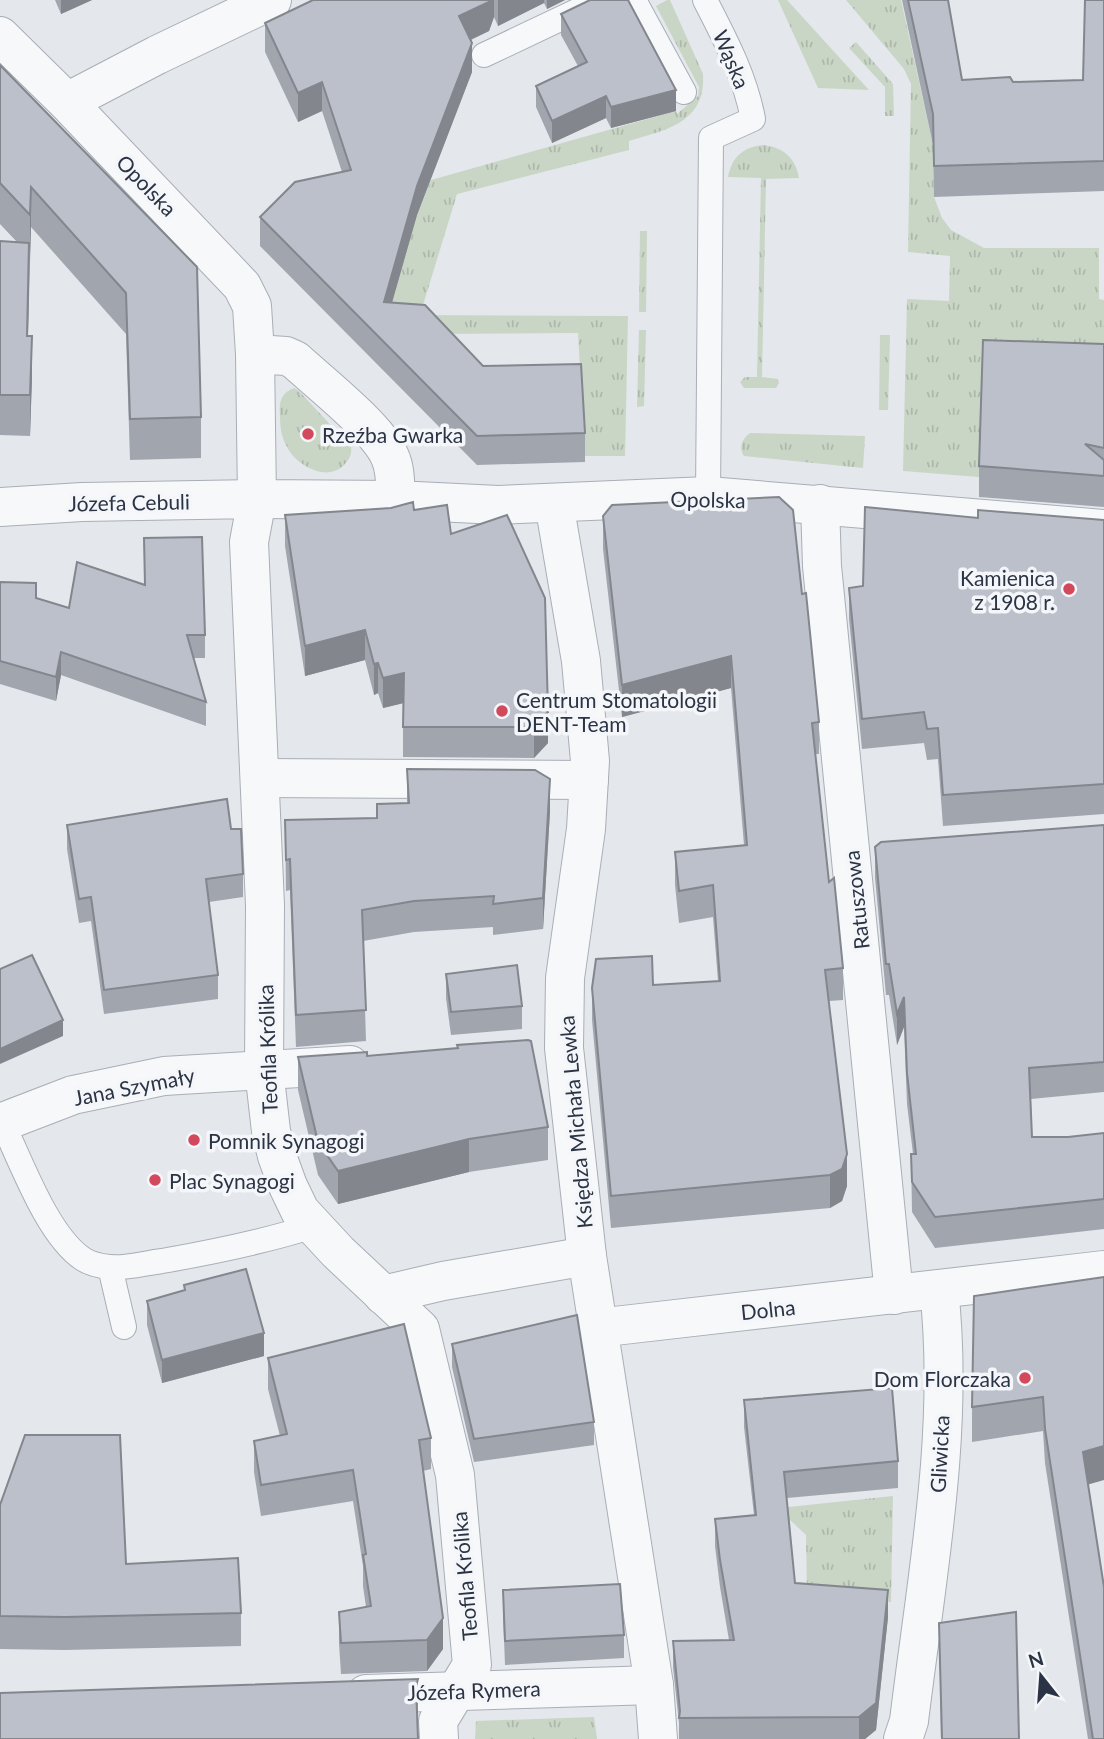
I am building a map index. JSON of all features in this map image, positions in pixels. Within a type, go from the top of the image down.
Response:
[{"type":"street","points":[[67,102],[141,62],[272,0]]},
{"type":"street","name":"Opolska","points":[[0,36],[67,102],[242,286],[251,306],[255,354],[257,499],[396,500],[498,505],[708,496],[1104,529]]},
{"type":"street","points":[[255,354],[286,356],[295,360],[367,427],[390,456],[395,474],[396,500]]},
{"type":"street","name":"Józefa Cebuli","points":[[0,507],[82,502],[257,499]]},
{"type":"street","name":"Teofila Królika","points":[[257,499],[249,542],[261,778],[265,905],[264,1070],[267,1106],[277,1156],[300,1211],[383,1295],[421,1329],[455,1475],[472,1665],[438,1721],[439,1739]]},
{"type":"street","name":"Księdza Michała Lewka","points":[[554,503],[581,661],[590,743],[586,829],[565,978],[549,1049],[587,1256],[654,1685],[657,1739]]},
{"type":"street","name":"Ratuszowa","points":[[820,504],[823,579],[894,1295]]},
{"type":"street","points":[[261,778],[589,780]]},
{"type":"street","name":"Jana Szymały","points":[[1,1123],[73,1095],[163,1076],[378,1062]]},
{"type":"street","points":[[383,1295],[443,1281],[587,1256]]},
{"type":"street","points":[[939,1290],[1104,1270]]},
{"type":"street","name":"Dolna","points":[[597,1328],[939,1290]]},
{"type":"street","name":"Gliwicka","points":[[903,1739],[909,1721],[939,1486],[942,1328],[939,1290]]},
{"type":"street","name":"Józefa Rymera","points":[[333,1696],[654,1685]]},
{"type":"lane","points":[[484,55],[600,0]]},
{"type":"lane","points":[[634,0],[684,92]]},
{"type":"lane","name":"Wąska","points":[[705,0],[735,58],[747,91],[753,119],[711,138],[708,496]]},
{"type":"lane","points":[[1,1123],[48,1218],[64,1243],[85,1261],[110,1267],[216,1251],[313,1226]]},
{"type":"lane","points":[[110,1267],[124,1327]]},
{"type":"green space","points":[[670,0],[703,74],[698,104],[691,114],[669,128],[629,141],[629,150],[457,194],[420,315],[628,316],[625,456],[585,456],[578,333],[425,334],[384,331],[417,215],[431,180],[676,111],[677,114],[698,96],[699,87],[656,6]]},
{"type":"green space","points":[[778,0],[787,0],[869,90],[818,88]]},
{"type":"green space","points":[[846,0],[901,0],[933,145],[934,197],[942,218],[951,230],[984,248],[1099,248],[1099,299],[1104,300],[1104,375],[979,477],[903,471],[907,299],[949,301],[950,256],[908,252],[911,84],[904,69]]},
{"type":"green space","points":[[856,42],[893,84],[894,116],[885,116],[885,87],[849,48]]},
{"type":"green space","points":[[763,145],[777,148],[792,159],[799,178],[766,179],[762,377],[778,379],[779,383],[776,388],[744,388],[740,382],[745,377],[757,377],[761,178],[728,177],[732,164],[740,154]]},
{"type":"green space","points":[[640,231],[647,231],[646,312],[639,312]]},
{"type":"green space","points":[[639,330],[646,330],[644,406],[637,407]]},
{"type":"green space","points":[[880,335],[890,335],[888,410],[879,410]]},
{"type":"green space","points":[[294,388],[351,447],[348,459],[336,471],[320,472],[304,465],[291,454],[285,443],[281,427],[281,402],[286,392]]},
{"type":"green space","points":[[750,433],[865,436],[863,468],[744,456],[742,444]]},
{"type":"green space","points":[[893,1496],[891,1602],[807,1598],[806,1535],[790,1520],[778,1517],[779,1508]]},
{"type":"green space","points":[[594,1717],[597,1739],[475,1739],[476,1721]]},
{"type":"building","points":[[313,0],[489,0],[459,16],[472,43],[417,186],[384,302],[425,305],[483,366],[581,364],[585,433],[477,436],[260,217],[295,182],[351,170],[322,82],[298,93],[265,23]]},
{"type":"building","points":[[590,0],[628,0],[676,90],[611,107],[606,96],[552,121],[536,86],[587,62],[561,14]]},
{"type":"building","points":[[908,0],[948,0],[962,80],[1010,77],[1013,82],[1083,80],[1085,0],[1104,0],[1104,161],[934,166],[933,114]]},
{"type":"building","points":[[0,65],[197,267],[201,417],[130,419],[126,293],[31,187],[30,215],[0,183]]},
{"type":"building","points":[[0,241],[29,243],[27,336],[32,336],[30,395],[0,395]]},
{"type":"building","points":[[983,340],[1104,344],[1104,448],[1085,444],[1104,460],[1104,476],[979,466]]},
{"type":"building","points":[[779,497],[793,510],[802,594],[806,593],[819,722],[812,723],[829,882],[834,878],[843,968],[825,970],[847,1154],[842,1169],[830,1175],[611,1196],[592,988],[596,959],[652,956],[653,985],[720,981],[713,885],[679,891],[675,852],[747,845],[731,656],[622,685],[603,516],[612,505]]},
{"type":"building","points":[[413,502],[414,510],[447,505],[451,534],[507,515],[545,598],[548,712],[534,727],[403,727],[404,673],[383,678],[378,663],[374,664],[365,630],[305,646],[285,515],[391,508]]},
{"type":"building","points":[[865,507],[978,518],[978,510],[1104,520],[1104,784],[943,795],[938,728],[927,729],[924,712],[862,719],[849,588],[863,586]]},
{"type":"building","points":[[202,537],[205,635],[187,635],[206,702],[61,652],[56,677],[0,661],[0,582],[36,583],[36,598],[69,608],[77,562],[145,585],[144,538]]},
{"type":"building","points":[[407,769],[535,770],[550,779],[543,898],[493,904],[494,896],[414,901],[362,910],[366,1010],[296,1015],[290,859],[286,860],[285,820],[377,818],[377,804],[409,803]]},
{"type":"building","points":[[227,799],[231,829],[241,829],[243,874],[206,879],[218,975],[104,990],[91,897],[79,899],[67,825]]},
{"type":"building","points":[[1104,825],[1104,1062],[1029,1068],[1032,1137],[1104,1133],[1104,1199],[935,1217],[912,1182],[911,1154],[916,1154],[907,1073],[904,997],[897,1014],[889,964],[886,964],[875,847],[881,842]]},
{"type":"building","points":[[32,955],[63,1020],[0,1049],[0,969]]},
{"type":"building","points":[[517,965],[522,1006],[451,1012],[446,974]]},
{"type":"building","points":[[531,1041],[548,1127],[469,1139],[338,1171],[318,1142],[298,1057],[367,1052],[367,1056]]},
{"type":"building","points":[[246,1269],[264,1333],[162,1360],[147,1301],[185,1290],[184,1285]]},
{"type":"building","points":[[1104,1277],[1104,1446],[1083,1452],[1104,1587],[1104,1739],[1093,1739],[1045,1429],[1043,1397],[972,1407],[974,1296]]},
{"type":"building","points":[[577,1315],[594,1422],[474,1439],[452,1344]]},
{"type":"building","points":[[404,1324],[431,1438],[419,1440],[443,1618],[427,1640],[341,1643],[339,1612],[371,1606],[353,1470],[261,1485],[254,1441],[287,1434],[268,1358]]},
{"type":"building","points":[[892,1388],[898,1461],[784,1472],[795,1583],[888,1590],[876,1703],[859,1717],[679,1718],[673,1641],[734,1640],[715,1519],[756,1515],[744,1400]]},
{"type":"building","points":[[25,1435],[120,1435],[126,1564],[238,1558],[241,1613],[0,1616],[0,1505]]},
{"type":"building","points":[[620,1584],[624,1635],[505,1641],[503,1590]]},
{"type":"building","points":[[1016,1612],[1019,1739],[942,1739],[939,1623]]},
{"type":"building","points":[[418,1679],[418,1739],[0,1739],[0,1693]]},
{"type":"place","name":"Rzeźba Gwarka","points":[[308,434]]},
{"type":"place","name":"Kamienica z 1908 r.","points":[[1069,589]]},
{"type":"place","name":"Centrum Stomatologii DENT-Team","points":[[502,711]]},
{"type":"place","name":"Pomnik Synagogi","points":[[194,1140]]},
{"type":"place","name":"Plac Synagogi","points":[[155,1180]]},
{"type":"place","name":"Dom Florczaka","points":[[1025,1378]]}]
